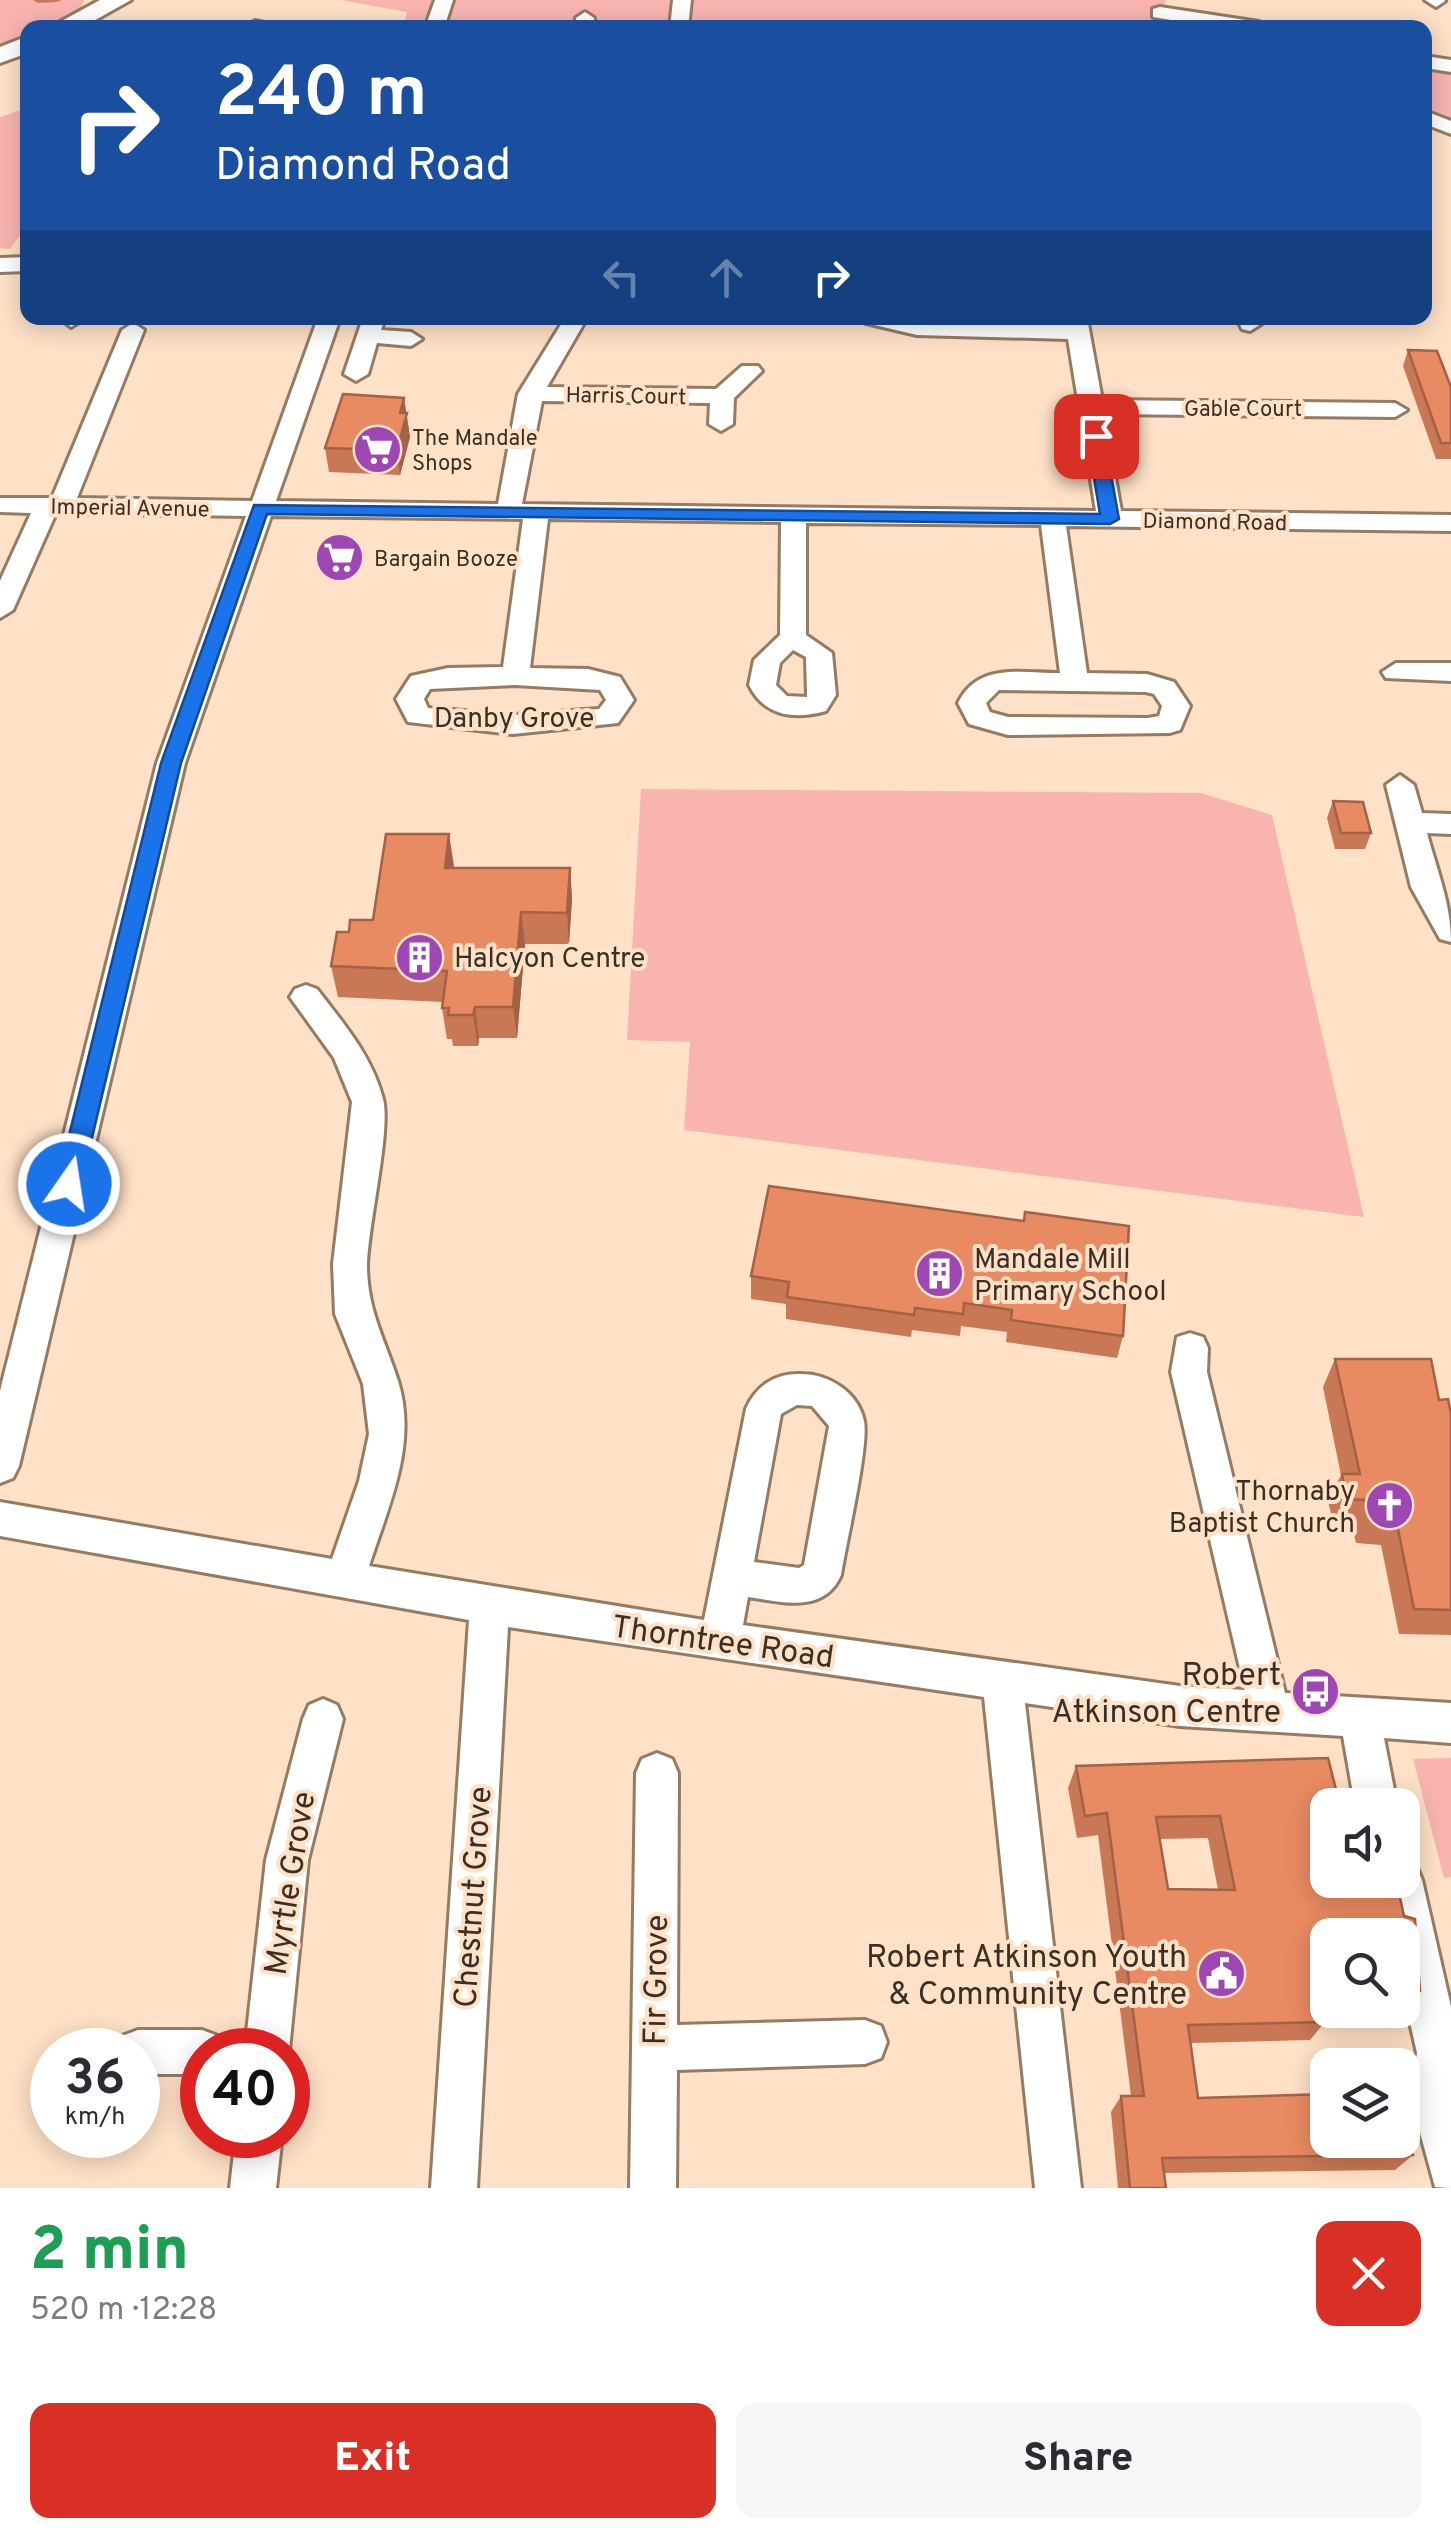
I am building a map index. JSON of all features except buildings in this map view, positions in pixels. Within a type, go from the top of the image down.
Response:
[{"type":"main road","points":[[78,20],[119,0]]},
{"type":"street","points":[[1160,13],[1206,20]]},
{"type":"street","points":[[0,1466],[171,763],[326,325]]},
{"type":"street","name":"Danby Grove","points":[[515,676],[530,394],[547,354],[570,325]]},
{"type":"street","points":[[904,325],[1077,325],[1110,519]]},
{"type":"street","points":[[356,374],[371,327],[411,339]]},
{"type":"street","points":[[0,610],[54,506],[133,330]]},
{"type":"street","name":"Harris Court","points":[[530,394],[722,396],[750,371]]},
{"type":"street","name":"Harris Court","points":[[721,424],[722,396]]},
{"type":"street","name":"Gable Court","points":[[1090,407],[1395,410]]},
{"type":"street","name":"Imperial Avenue","points":[[0,505],[260,509]]},
{"type":"street","name":"Diamond Road","points":[[260,509],[1451,523]]},
{"type":"street","points":[[792,639],[794,515]]},
{"type":"street","points":[[1053,519],[1075,681]]},
{"type":"street","points":[[1396,672],[1451,672]]},
{"type":"street","name":"Danby Grove","points":[[515,676],[588,678],[610,683],[620,700],[608,717],[567,722],[443,721],[418,716],[410,699],[422,682],[448,677],[515,676]]},
{"type":"street","points":[[994,681],[1075,681],[1146,683],[1164,688],[1176,706],[1170,724],[1008,726],[979,718],[972,703],[978,690],[994,681]]},
{"type":"street","points":[[1400,785],[1426,887],[1451,931]]},
{"type":"street","points":[[1410,823],[1451,824]]},
{"type":"street","points":[[306,997],[348,1052],[368,1102],[350,1264],[353,1314],[381,1384],[387,1434],[378,1481],[346,1579]]},
{"type":"street","points":[[1190,1348],[1189,1372],[1270,1714]]},
{"type":"street","points":[[720,1641],[732,1577],[770,1396],[783,1390],[800,1390],[839,1402],[847,1413],[847,1426],[822,1575],[804,1587],[732,1577]]},
{"type":"street","name":"Thorntree Road","points":[[0,1519],[489,1606],[1002,1681],[1270,1714],[1451,1722]]},
{"type":"street","name":"Chestnut Grove","points":[[454,2188],[489,1606]]},
{"type":"street","points":[[1002,1681],[1058,2188]]},
{"type":"street","name":"Myrtle Grove","points":[[269,2028],[286,1860],[323,1719]]},
{"type":"street","points":[[1360,1719],[1373,1788]]},
{"type":"street","name":"Fir Grove","points":[[653,2188],[658,1773]]},
{"type":"street","points":[[1405,1898],[1440,2052],[1433,2096],[1451,2172]]},
{"type":"street","points":[[654,2048],[865,2042]]},
{"type":"street","points":[[253,2188],[256,2158]]},
{"type":"shaded area","points":[[0,0],[84,0],[78,15],[67,20],[20,20],[20,41],[0,51]]},
{"type":"shaded area","points":[[341,0],[1166,0],[1164,7],[1248,20],[405,20],[407,12]]},
{"type":"shaded area","points":[[1432,56],[1451,59],[1451,128],[1432,120]]},
{"type":"shaded area","points":[[20,110],[20,235],[10,249],[0,248],[0,117]]},
{"type":"shaded area","points":[[641,789],[1201,793],[1272,815],[1364,1217],[684,1130],[690,1042],[627,1040]]},
{"type":"shaded area","points":[[1451,1758],[1451,1877],[1444,1878],[1413,1759]]},
{"type":"place","name":"The Mandale Shops","points":[[377,450]]},
{"type":"place","name":"Bargain Booze","points":[[339,558]]},
{"type":"place","name":"Halcyon Centre","points":[[419,957]]},
{"type":"place","name":"Mandale Mill Primary School","points":[[939,1274]]},
{"type":"place","name":"Thornaby Baptist Church","points":[[1390,1506]]},
{"type":"place","name":"Robert Atkinson Centre","points":[[1316,1692]]},
{"type":"place","name":"Robert Atkinson Youth & Community Centre","points":[[1222,1974]]},
{"type":"route","points":[[69,1184],[171,763],[260,509],[1110,519],[1096,436]]}]
